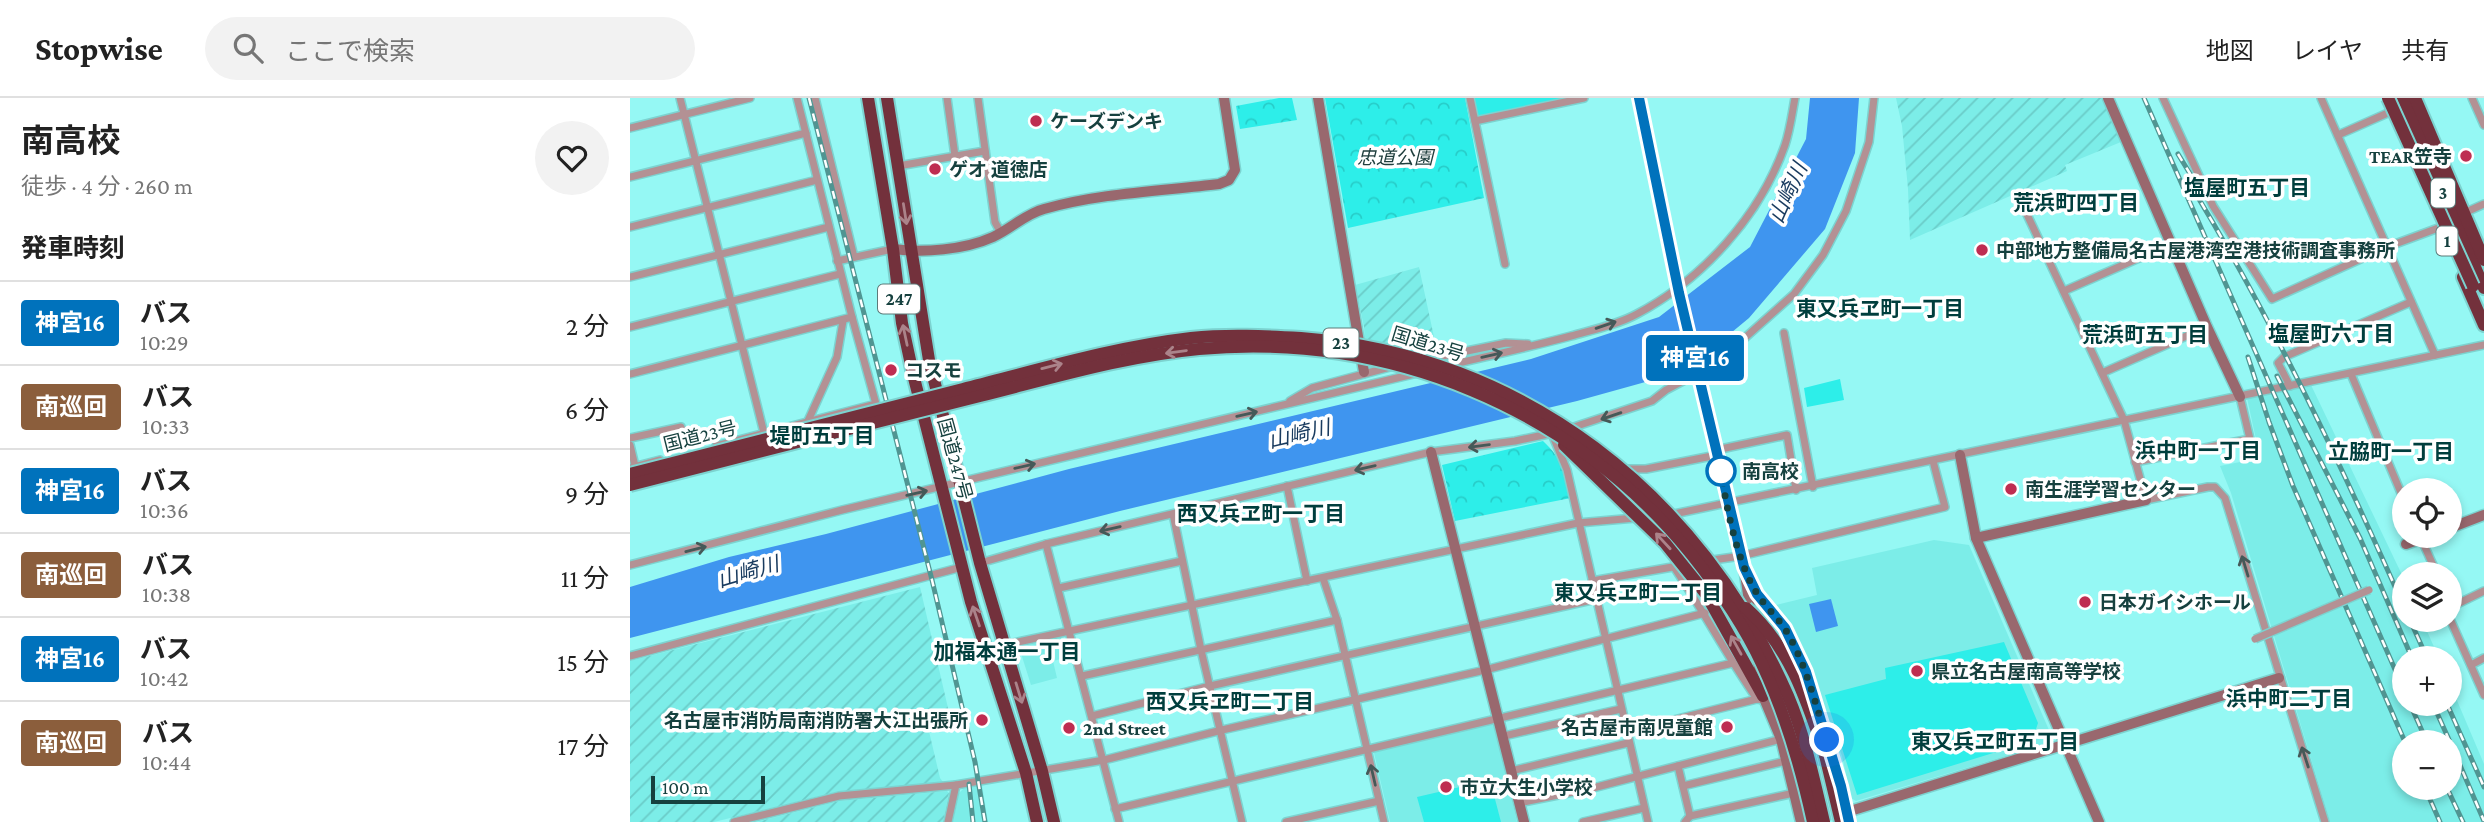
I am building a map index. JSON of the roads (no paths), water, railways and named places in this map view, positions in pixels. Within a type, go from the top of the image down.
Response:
[{"type":"highway","name":"国道247号","points":[[868,98],[893,249],[902,323],[913,374],[961,564],[1026,773],[1037,822]]},
{"type":"highway","name":"国道247号","points":[[887,98],[929,360],[980,560],[1042,771],[1054,822]]},
{"type":"highway","name":"1","points":[[2386,98],[2484,325]]},
{"type":"highway","name":"3","points":[[2386,98],[2484,312]]},
{"type":"highway","points":[[2396,98],[2441,200],[2453,255]]},
{"type":"highway","name":"1","points":[[2414,99],[2484,260]]},
{"type":"highway","name":"3","points":[[2414,99],[2484,288]]},
{"type":"highway","name":"国道23号","points":[[632,469],[1161,342],[1227,336],[1323,340],[1371,348],[1452,370],[1497,388],[1538,410],[1594,446],[1631,476],[1676,519],[1718,572],[1766,649],[1789,699],[1808,754],[1824,822]]},
{"type":"highway","name":"国道23号","points":[[630,485],[1074,372],[1152,355],[1200,349],[1283,348],[1340,354],[1410,367],[1489,396],[1551,431],[1598,462],[1635,494],[1675,535],[1715,584],[1761,662],[1783,713],[1805,785],[1813,822]]},
{"type":"highway","points":[[1551,431],[1577,460],[1665,543],[1706,594],[1733,639],[1761,698]]},
{"type":"highway","points":[[1738,601],[1763,623],[1792,666],[1846,819]]},
{"type":"street","points":[[680,98],[764,433]]},
{"type":"street","points":[[630,128],[750,98]]},
{"type":"street","points":[[630,445],[632,469],[876,404],[828,227],[797,98]]},
{"type":"street","points":[[815,98],[854,257]]},
{"type":"street","points":[[947,98],[955,156]]},
{"type":"street","points":[[978,98],[995,222],[1001,233]]},
{"type":"street","points":[[837,261],[893,249],[911,252],[960,246],[990,239],[1041,209],[1106,197],[1219,184],[1230,180],[1235,170],[1224,98]]},
{"type":"street","points":[[1318,98],[1364,372]]},
{"type":"street","points":[[1470,98],[1505,264]]},
{"type":"street","points":[[1475,121],[1584,98]]},
{"type":"street","points":[[1639,98],[1679,290],[1744,567],[1761,698]]},
{"type":"street","points":[[630,565],[842,510],[944,492],[1283,405],[1540,344],[1590,331],[1635,315],[1679,290],[1718,252],[1746,217],[1773,172],[1785,144],[1795,98]]},
{"type":"street","points":[[980,560],[1431,452],[1526,439],[1652,401],[1738,344],[1794,294],[1823,255],[1846,211],[1866,156],[1874,98]]},
{"type":"street","points":[[2108,98],[2207,327],[2241,397],[2250,439],[2135,462]]},
{"type":"street","points":[[2163,98],[2214,206],[2272,299],[2387,247],[2441,227]]},
{"type":"street","points":[[2321,98],[2435,355]]},
{"type":"street","points":[[2472,98],[2484,125]]},
{"type":"street","points":[[2338,135],[2390,112]]},
{"type":"street","points":[[630,177],[806,133]]},
{"type":"street","points":[[898,166],[985,150]]},
{"type":"street","points":[[630,227],[817,180]]},
{"type":"street","points":[[2463,213],[2484,204]]},
{"type":"street","points":[[2023,206],[2124,420],[2146,500]]},
{"type":"street","points":[[630,277],[828,227]]},
{"type":"street","points":[[2064,291],[2171,244]]},
{"type":"street","points":[[630,327],[841,274]]},
{"type":"street","points":[[2290,386],[2278,363],[2284,357],[2411,302]]},
{"type":"street","points":[[630,374],[852,317]]},
{"type":"street","points":[[807,423],[837,357],[843,321]]},
{"type":"street","points":[[2102,373],[2207,327]]},
{"type":"street","points":[[1784,333],[1813,486]]},
{"type":"street","points":[[1283,405],[1312,388],[1364,372],[1506,343],[1540,344]]},
{"type":"street","points":[[1004,645],[1578,523],[1685,513],[1728,505],[2484,345]]},
{"type":"street","points":[[2350,374],[2395,478]]},
{"type":"street","points":[[630,438],[681,426],[686,443]]},
{"type":"street","points":[[1551,431],[1567,470],[1648,822]]},
{"type":"street","points":[[1567,470],[1646,469],[1787,435],[1796,489]]},
{"type":"street","points":[[1431,452],[1524,822]]},
{"type":"street","points":[[1960,455],[1976,538],[2099,822]]},
{"type":"street","points":[[1592,581],[1741,556],[1945,508],[1933,461]]},
{"type":"street","points":[[1287,486],[1307,581]]},
{"type":"street","points":[[1976,538],[2208,487],[2215,487],[2220,491],[2225,498],[2325,822]]},
{"type":"street","points":[[1173,514],[1201,650],[1242,822]]},
{"type":"street","points":[[2462,523],[2484,515]]},
{"type":"street","points":[[1046,544],[1119,822]]},
{"type":"street","points":[[1059,588],[1182,561]]},
{"type":"street","points":[[630,656],[961,564]]},
{"type":"street","points":[[1674,567],[1705,613],[1733,663],[1761,698],[1781,739],[1801,822]]},
{"type":"street","points":[[1744,567],[1757,594],[1785,628],[1806,672],[1841,786],[1846,819],[2279,678]]},
{"type":"street","points":[[1323,578],[1337,620],[1384,822]]},
{"type":"street","points":[[2255,639],[2369,590]]},
{"type":"street","points":[[2462,601],[2484,591]]},
{"type":"street","points":[[1092,716],[1210,686],[1596,599]]},
{"type":"street","points":[[734,822],[839,796],[956,785],[1104,760],[1485,670],[1705,613]]},
{"type":"street","points":[[1082,676],[1337,620]]},
{"type":"street","points":[[2456,632],[2484,695]]},
{"type":"street","points":[[2471,665],[2484,658]]},
{"type":"street","points":[[1115,808],[1733,663]]},
{"type":"street","points":[[1626,732],[1761,698]]},
{"type":"street","points":[[1504,736],[1621,709]]},
{"type":"street","points":[[1519,803],[1637,777],[1781,739]]},
{"type":"street","points":[[1511,771],[1628,743]]},
{"type":"street","points":[[1683,786],[1786,761]]},
{"type":"street","points":[[1678,766],[1688,819],[1794,793]]},
{"type":"street","points":[[948,822],[956,785]]},
{"type":"street","points":[[1286,822],[1379,801]]},
{"type":"street","points":[[1583,822],[1644,808]]},
{"type":"water","name":"山崎川","points":[[1810,98],[1859,98],[1855,153],[1825,229],[1749,318],[1685,371],[1577,401],[1120,511],[630,638],[630,587],[729,557],[1069,469],[1531,359],[1659,317],[1750,247],[1806,139]]},
{"type":"water","points":[[1831,599],[1838,626],[1816,632],[1809,604]]},
{"type":"railway","points":[[809,98],[932,580],[975,762],[985,822]]},
{"type":"railway","points":[[2144,98],[2392,663]]},
{"type":"railway","points":[[2178,154],[2203,195]]},
{"type":"railway","points":[[2193,189],[2279,342],[2392,580]]},
{"type":"railway","points":[[2248,357],[2293,486],[2400,730]]},
{"type":"railway","points":[[2277,376],[2360,538],[2407,646]]},
{"type":"railway","points":[[2415,632],[2422,646]]},
{"type":"railway","points":[[2415,716],[2422,730]]},
{"type":"railway","points":[[2438,716],[2445,730]]},
{"type":"railway","points":[[2452,716],[2484,787]]},
{"type":"railway","points":[[2462,770],[2484,821]]},
{"type":"railway","points":[[969,784],[973,822]]},
{"type":"railway","points":[[2430,800],[2440,822]]},
{"type":"railway","points":[[2453,800],[2463,822]]},
{"type":"place","name":"ケーズデンキ","points":[[1036,121]]},
{"type":"place","name":"TEAR笠寺","points":[[2466,156]]},
{"type":"place","name":"ゲオ 道徳店","points":[[935,169]]},
{"type":"place","name":"中部地方整備局名古屋港湾空港技術調査事務所","points":[[1982,250]]},
{"type":"place","name":"コスモ","points":[[891,370]]},
{"type":"place","name":"南高校","points":[[1721,471]]},
{"type":"place","name":"南生涯学習センター","points":[[2011,489]]},
{"type":"place","name":"日本ガイシホール","points":[[2085,602]]},
{"type":"place","name":"県立名古屋南高等学校","points":[[1917,671]]},
{"type":"place","name":"名古屋市消防局南消防署大江出張所","points":[[982,720]]},
{"type":"place","name":"名古屋市南児童館","points":[[1727,727]]},
{"type":"place","name":"2nd Street","points":[[1069,728]]},
{"type":"place","name":"市立大生小学校","points":[[1446,787]]},
{"type":"district","name":"塩屋町五丁目","points":[[2247,188]]},
{"type":"district","name":"荒浜町四丁目","points":[[2076,203]]},
{"type":"district","name":"東又兵ヱ町一丁目","points":[[1880,309]]},
{"type":"district","name":"塩屋町六丁目","points":[[2331,334]]},
{"type":"district","name":"荒浜町五丁目","points":[[2145,335]]},
{"type":"district","name":"堤町五丁目","points":[[822,436]]},
{"type":"district","name":"浜中町一丁目","points":[[2198,451]]},
{"type":"district","name":"立脇町一丁目","points":[[2391,452]]},
{"type":"district","name":"西又兵ヱ町一丁目","points":[[1261,514]]},
{"type":"district","name":"東又兵ヱ町二丁目","points":[[1638,593]]},
{"type":"district","name":"加福本通一丁目","points":[[1007,652]]},
{"type":"district","name":"浜中町二丁目","points":[[2289,699]]},
{"type":"district","name":"西又兵ヱ町二丁目","points":[[1230,702]]},
{"type":"district","name":"東又兵ヱ町五丁目","points":[[1995,742]]},
{"type":"park label","name":"忠道公園","points":[[1395,157]]}]
